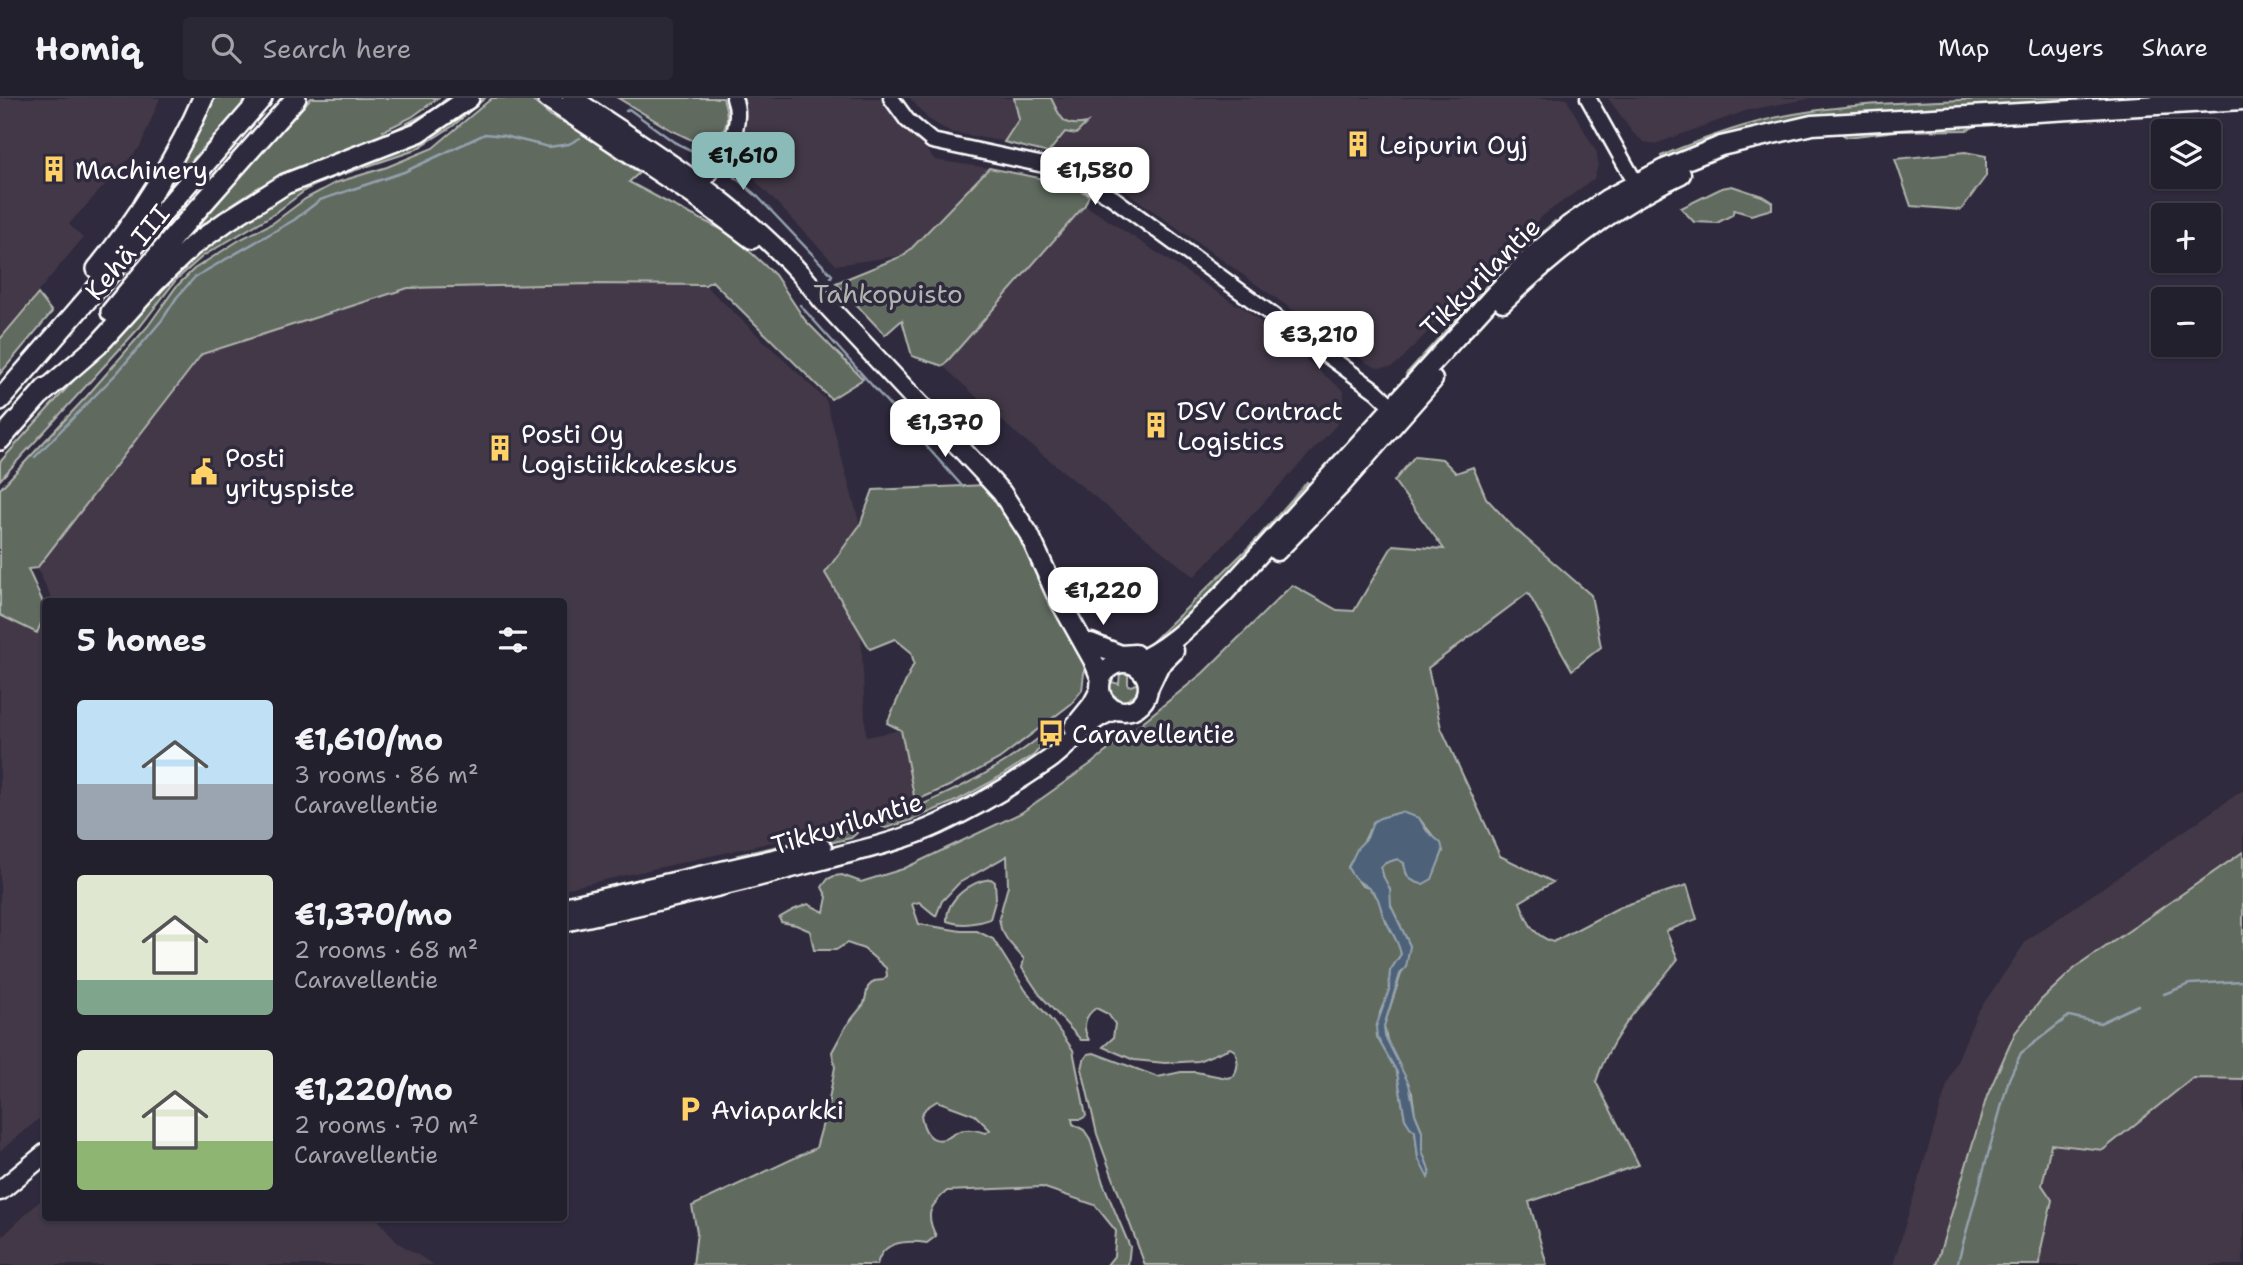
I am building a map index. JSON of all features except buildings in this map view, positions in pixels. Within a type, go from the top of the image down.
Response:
[{"type":"highway","points":[[34,362],[64,310],[101,265],[154,188],[203,98]]},
{"type":"highway","name":"Kehä III","points":[[0,400],[262,98]]},
{"type":"highway","name":"Kehä III","points":[[0,440],[296,98]]},
{"type":"highway","points":[[39,396],[98,345],[192,246],[227,221],[285,184],[419,132],[469,98]]},
{"type":"main road","points":[[547,98],[740,214],[771,243],[1002,493],[1030,534],[1068,617],[1093,660],[1106,703],[1117,710],[1132,710],[1140,705],[1146,698],[1149,687],[1144,673],[1126,663],[1107,658],[1068,617]]},
{"type":"main road","points":[[572,98],[697,190]]},
{"type":"main road","name":"Tikkurilantie","points":[[1149,687],[1159,666],[1290,538],[1532,256],[1568,226],[1638,189],[1664,169],[1721,146],[1812,125],[2243,100]]},
{"type":"main road","name":"Tikkurilantie","points":[[1126,663],[1162,650],[1185,631],[1398,412]]},
{"type":"main road","points":[[1091,643],[1121,655],[1162,650]]},
{"type":"main road","points":[[1100,685],[1106,670],[1126,663]]},
{"type":"main road","name":"Tikkurilantie","points":[[567,906],[897,830],[935,815],[1011,775],[1056,743],[1075,727],[1092,705],[1100,685]]},
{"type":"main road","name":"Tikkurilantie","points":[[567,921],[870,848],[936,825],[1016,783],[1053,757],[1104,713],[1117,710]]},
{"type":"main road","points":[[0,1175],[42,1142]]},
{"type":"main road","points":[[0,1191],[42,1156]]},
{"type":"street","points":[[697,190],[736,131],[738,110],[734,98]]},
{"type":"street","points":[[891,98],[907,120],[926,138],[953,147],[1044,165],[1075,175],[1124,206],[1376,391],[1398,412]]},
{"type":"street","points":[[1588,98],[1638,189]]},
{"type":"shaded area","points":[[0,98],[160,98],[140,147],[69,224],[83,238],[0,337]]},
{"type":"shaded area","points":[[742,98],[884,98],[935,160],[989,168],[905,255],[836,265],[749,174],[725,161],[743,115]]},
{"type":"shaded area","points":[[910,98],[1566,98],[1597,153],[1598,165],[1594,179],[1517,238],[1400,361],[1392,367],[1377,368],[1090,166],[1023,145],[950,132],[928,119]]},
{"type":"shaded area","points":[[1608,98],[1813,98],[1748,110],[1655,144],[1644,142],[1633,133]]},
{"type":"shaded area","points":[[1085,205],[1240,305],[1344,391],[1343,418],[1194,577],[1012,430],[943,366]]},
{"type":"shaded area","points":[[590,284],[705,285],[826,400],[860,525],[825,573],[861,631],[866,737],[901,730],[915,801],[835,828],[567,888],[567,598],[52,598],[37,568],[202,354],[408,288]]},
{"type":"shaded area","points":[[0,615],[37,633],[42,623],[42,1116],[0,1151]]},
{"type":"shaded area","points":[[2243,790],[2243,1265],[1893,1265],[1947,1085],[1977,1013],[2027,940]]},
{"type":"shaded area","points":[[42,1199],[42,1221],[380,1221],[397,1242],[434,1265],[0,1265],[0,1239]]},
{"type":"green space","points":[[207,98],[248,98],[163,193]]},
{"type":"green space","points":[[311,98],[438,98],[412,117],[383,131],[385,135],[434,109],[447,98],[459,98],[440,111],[398,132],[274,179],[192,234],[223,196]]},
{"type":"green space","points":[[479,98],[485,98],[453,126],[413,151],[307,189],[274,214],[203,256],[176,280],[139,328],[0,480],[0,462],[139,308],[197,250],[257,207],[349,166],[411,146],[439,131]]},
{"type":"green space","points":[[492,98],[529,98],[551,116],[573,127],[639,173],[629,182],[731,234],[775,275],[805,320],[863,379],[831,399],[712,281],[705,285],[590,284],[408,288],[202,354],[37,568],[28,569],[42,600],[42,621],[37,633],[0,615],[0,489],[148,326],[176,287],[194,269],[241,239],[273,223],[305,199],[335,183],[387,167],[433,148]]},
{"type":"green space","points":[[618,98],[723,98],[727,122],[721,133],[698,143]]},
{"type":"green space","points":[[1014,98],[1051,98],[1067,123],[1087,123],[1076,134],[1065,132],[1048,153],[1004,142],[1019,119]]},
{"type":"green space","points":[[2009,98],[2159,98],[1845,116],[1665,164],[1661,156],[1726,131],[1794,114],[1874,104]]},
{"type":"green space","points":[[1977,124],[1967,130],[1897,131],[1847,137],[1843,135],[1843,131]]},
{"type":"green space","points":[[1965,152],[1986,156],[1986,176],[1961,210],[1911,206],[1895,159]]},
{"type":"green space","name":"Tahkopuisto","points":[[989,168],[1064,183],[1089,195],[1085,205],[943,366],[912,356],[902,320],[885,335],[836,283],[905,255]]},
{"type":"green space","points":[[1732,186],[1762,196],[1772,202],[1772,209],[1751,215],[1734,210],[1732,215],[1717,223],[1694,222],[1681,208],[1722,188]]},
{"type":"green space","points":[[1555,221],[1558,225],[1412,380],[1406,374],[1509,261]]},
{"type":"green space","points":[[38,294],[52,312],[0,374],[0,339]]},
{"type":"green space","points":[[1415,456],[1442,459],[1456,473],[1473,467],[1486,498],[1514,528],[1591,595],[1601,647],[1572,670],[1528,593],[1428,668],[1441,728],[1500,856],[1553,882],[1520,902],[1535,931],[1553,942],[1620,907],[1687,885],[1697,919],[1666,931],[1678,959],[1620,1032],[1596,1082],[1639,1165],[1529,1202],[1547,1265],[1145,1265],[1097,1134],[1082,1069],[1084,1060],[1088,1054],[1094,1053],[1158,1077],[1196,1072],[1227,1078],[1234,1076],[1238,1064],[1235,1051],[1230,1048],[1198,1061],[1165,1063],[1134,1060],[1103,1047],[1113,1038],[1115,1024],[1108,1014],[1096,1008],[1085,1023],[1089,1040],[1081,1040],[1040,995],[1022,968],[1024,959],[1001,929],[999,918],[1008,886],[1007,856],[959,883],[942,901],[936,916],[919,902],[912,904],[919,924],[977,931],[993,939],[1026,991],[1073,1050],[1086,1116],[1072,1119],[1073,1124],[1084,1130],[1090,1139],[1103,1183],[1130,1247],[1128,1265],[1107,1265],[1114,1256],[1116,1231],[1095,1205],[1042,1187],[947,1191],[936,1201],[931,1211],[931,1222],[936,1236],[927,1243],[904,1242],[890,1246],[884,1251],[877,1265],[693,1265],[697,1232],[692,1206],[816,1148],[835,1067],[832,1052],[846,1026],[864,1004],[868,987],[874,981],[883,980],[887,976],[886,968],[864,949],[847,943],[836,950],[814,950],[810,931],[781,922],[779,918],[808,904],[824,912],[827,897],[822,887],[834,876],[842,875],[861,882],[903,869],[1021,813],[1092,763],[1203,673],[1292,585],[1337,610],[1354,611],[1393,545],[1444,549],[1394,481]],"holes":[[[1419,818],[1443,851],[1432,878],[1423,884],[1414,881],[1407,875],[1404,863],[1397,859],[1381,867],[1391,906],[1410,946],[1384,1026],[1388,1044],[1412,1093],[1415,1114],[1422,1131],[1422,1151],[1430,1172],[1418,1158],[1415,1131],[1405,1119],[1397,1072],[1377,1037],[1380,1013],[1389,990],[1390,971],[1401,954],[1399,945],[1383,916],[1379,899],[1369,888],[1362,886],[1348,867],[1369,830]],[[937,1101],[975,1115],[990,1130],[986,1133],[964,1130],[941,1140],[932,1137],[928,1134],[921,1115]]]},
{"type":"green space","points":[[1307,482],[1314,488],[1208,604],[1155,644],[1153,641],[1256,540]]},
{"type":"green space","points":[[986,485],[1007,510],[1086,657],[1082,690],[1071,704],[999,759],[915,801],[901,730],[887,723],[914,663],[911,652],[895,639],[870,649],[825,573],[860,525],[873,490]]},
{"type":"green space","points":[[1118,670],[1131,671],[1128,674],[1128,685],[1141,682],[1141,685],[1131,698],[1121,704],[1117,703],[1117,698],[1107,689],[1108,681],[1119,684]]},
{"type":"green space","points":[[1044,734],[1048,738],[1034,755],[958,800],[886,828],[875,824],[920,806],[984,774]]},
{"type":"green space","points":[[858,828],[851,838],[808,848],[742,857],[738,855]]},
{"type":"green space","points":[[2243,852],[2243,1079],[2193,1078],[2103,1150],[2051,1144],[2042,1185],[2052,1200],[2040,1265],[1936,1265],[1987,1096],[2015,1033],[2041,1000],[2075,968]]},
{"type":"green space","points":[[991,879],[995,882],[996,898],[990,919],[968,924],[947,921],[951,905],[961,892],[976,883]]},
{"type":"water","points":[[1401,812],[1419,818],[1427,831],[1441,843],[1443,851],[1432,879],[1423,884],[1409,878],[1404,863],[1397,859],[1381,867],[1390,889],[1391,906],[1410,946],[1406,967],[1400,974],[1384,1026],[1385,1036],[1409,1084],[1415,1114],[1422,1131],[1422,1151],[1430,1172],[1428,1178],[1418,1158],[1415,1131],[1405,1119],[1397,1072],[1377,1037],[1376,1027],[1389,990],[1390,971],[1401,954],[1377,896],[1355,878],[1348,868],[1358,847],[1367,838],[1373,822]]},
{"type":"waterway","points":[[626,111],[629,109],[674,142],[703,156],[715,144]]},
{"type":"waterway","points":[[35,457],[117,373],[195,277],[294,220],[320,200],[404,172],[485,134],[549,147],[569,144],[580,138]]},
{"type":"waterway","points":[[733,156],[727,169],[730,173],[758,197],[831,277]]},
{"type":"waterway","points":[[800,305],[963,487]]},
{"type":"waterway","points":[[2164,994],[2190,984],[2243,981]]},
{"type":"waterway","points":[[1957,1265],[2009,1079],[2021,1053],[2069,1016],[2100,1023],[2138,1005]]},
{"type":"place","name":"Leipurin Oyj","points":[[1358,144]]},
{"type":"place","name":"Machinery","points":[[54,169]]},
{"type":"place","name":"DSV Contract Logistics","points":[[1156,425]]},
{"type":"place","name":"Posti Oy Logistiikkakeskus","points":[[500,448]]},
{"type":"place","name":"Posti yrityspiste","points":[[204,472]]},
{"type":"place","name":"Caravellentie","points":[[1051,733]]},
{"type":"place","name":"Aviaparkki","points":[[690,1109]]}]
